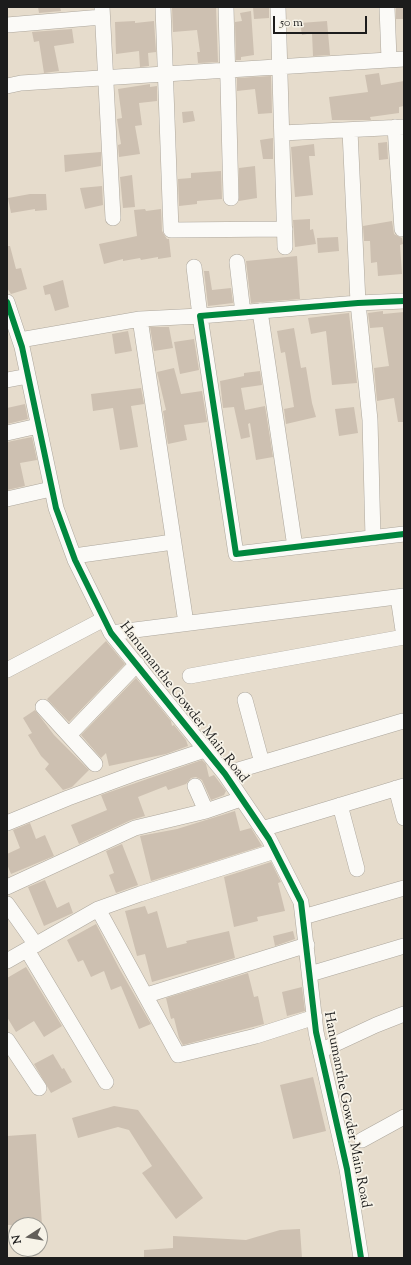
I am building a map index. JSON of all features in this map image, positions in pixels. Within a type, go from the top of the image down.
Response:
[{"type":"street","points":[[163,7],[171,230],[285,229]]},
{"type":"street","points":[[226,7],[231,198]]},
{"type":"street","points":[[278,7],[286,247]]},
{"type":"street","points":[[387,7],[389,59]]},
{"type":"street","points":[[7,25],[102,12],[104,78],[113,218]]},
{"type":"street","points":[[7,86],[21,82],[280,68],[404,59]]},
{"type":"street","points":[[282,133],[350,131],[399,127],[402,229]]},
{"type":"street","points":[[350,131],[358,303],[370,420],[373,538]]},
{"type":"street","points":[[237,262],[243,313]]},
{"type":"street","points":[[194,267],[236,554],[404,534]]},
{"type":"street","points":[[20,340],[140,319],[404,301]]},
{"type":"street","name":"Hanumanthe Gowder Main Road","points":[[7,302],[10,323],[20,340],[56,508],[74,556],[111,633],[225,774],[262,829],[301,902],[320,1051],[347,1169],[361,1258]]},
{"type":"street","points":[[260,311],[295,547]]},
{"type":"street","points":[[140,319],[186,623]]},
{"type":"street","points":[[7,380],[28,376]]},
{"type":"street","points":[[7,433],[38,426]]},
{"type":"street","points":[[7,499],[51,489]]},
{"type":"street","points":[[74,556],[173,542]]},
{"type":"street","points":[[111,633],[401,596],[404,637],[190,676]]},
{"type":"street","points":[[7,670],[104,618]]},
{"type":"street","points":[[70,734],[137,664]]},
{"type":"street","points":[[245,700],[262,763]]},
{"type":"street","points":[[43,707],[70,734],[94,764]]},
{"type":"street","points":[[225,774],[403,721]]},
{"type":"street","points":[[7,823],[68,798],[205,750]]},
{"type":"street","points":[[196,786],[206,811]]},
{"type":"street","points":[[262,829],[400,787],[404,818]]},
{"type":"street","points":[[7,887],[135,828],[206,811],[241,799]]},
{"type":"street","points":[[340,805],[357,869]]},
{"type":"street","points":[[7,961],[98,909],[275,851]]},
{"type":"street","points":[[303,917],[404,888]]},
{"type":"street","points":[[7,904],[106,1082]]},
{"type":"street","points":[[98,909],[147,995],[178,1055],[256,1036],[315,1017]]},
{"type":"street","points":[[147,995],[307,945]]},
{"type":"street","points":[[310,974],[404,946]]},
{"type":"street","points":[[320,1051],[376,1025],[404,1014]]},
{"type":"street","points":[[7,1040],[39,1088]]},
{"type":"street","points":[[362,1140],[404,1117]]},
{"type":"building","points":[[38,7],[60,7],[61,11],[39,13]]},
{"type":"building","points":[[172,7],[216,7],[218,62],[198,63],[197,52],[200,52],[197,30],[173,32]]},
{"type":"building","points":[[253,7],[269,7],[269,18],[254,19]]},
{"type":"building","points":[[396,7],[404,7],[404,19],[396,19]]},
{"type":"building","points":[[251,11],[254,55],[241,57],[241,60],[236,60],[235,22],[242,21],[240,13]]},
{"type":"building","points":[[135,21],[135,23],[154,21],[156,52],[148,53],[149,66],[140,67],[139,51],[116,54],[115,22]]},
{"type":"building","points":[[327,21],[330,55],[313,56],[312,33],[302,35],[300,23]]},
{"type":"building","points":[[72,29],[74,43],[54,46],[59,71],[44,73],[39,41],[34,42],[32,32]]},
{"type":"building","points":[[379,73],[381,85],[404,81],[404,106],[399,107],[399,113],[370,117],[371,120],[332,120],[329,97],[368,92],[365,75]]},
{"type":"building","points":[[271,76],[272,113],[258,114],[255,89],[237,91],[237,78]]},
{"type":"building","points":[[150,84],[150,87],[157,86],[157,101],[139,103],[142,125],[135,126],[140,154],[119,157],[118,145],[121,144],[117,119],[122,118],[118,89]]},
{"type":"building","points":[[193,111],[195,121],[183,123],[182,112]]},
{"type":"building","points":[[273,138],[273,159],[263,159],[260,140]]},
{"type":"building","points":[[387,142],[388,159],[379,160],[378,143]]},
{"type":"building","points":[[314,144],[315,156],[309,156],[313,195],[295,197],[291,147]]},
{"type":"building","points":[[101,152],[101,166],[65,172],[64,155]]},
{"type":"building","points":[[255,166],[257,198],[239,201],[239,168]]},
{"type":"building","points":[[221,171],[222,199],[197,201],[197,204],[179,206],[178,179],[191,178],[191,173]]},
{"type":"building","points":[[132,175],[135,207],[123,208],[120,177]]},
{"type":"building","points":[[102,186],[103,205],[85,209],[80,188]]},
{"type":"building","points":[[30,194],[46,194],[47,210],[35,211],[35,209],[11,213],[8,198]]},
{"type":"building","points":[[145,209],[146,211],[161,209],[162,231],[167,239],[169,239],[171,257],[158,259],[158,257],[141,260],[140,258],[123,261],[123,259],[104,264],[99,244],[137,236],[134,210]]},
{"type":"building","points":[[310,219],[310,230],[313,229],[316,244],[295,247],[293,220]]},
{"type":"building","points":[[392,221],[394,234],[402,238],[403,244],[400,245],[402,274],[378,276],[377,262],[371,263],[370,241],[364,241],[363,226]]},
{"type":"building","points":[[338,237],[339,251],[318,253],[317,238]]},
{"type":"building","points":[[7,246],[10,246],[16,269],[21,268],[27,289],[11,294],[7,288]]},
{"type":"building","points":[[297,256],[300,299],[251,303],[246,261]]},
{"type":"building","points":[[204,271],[209,271],[212,290],[231,288],[233,303],[208,306]]},
{"type":"building","points":[[63,280],[69,307],[55,311],[50,294],[45,295],[43,286]]},
{"type":"building","points":[[383,311],[383,314],[404,312],[404,422],[398,422],[394,398],[377,401],[374,368],[389,366],[383,327],[370,328],[368,313]]},
{"type":"building","points":[[349,313],[357,383],[332,385],[326,331],[311,334],[308,318]]},
{"type":"building","points":[[150,327],[169,327],[173,348],[154,351]]},
{"type":"building","points":[[294,328],[301,368],[306,367],[316,417],[286,424],[284,409],[294,407],[285,352],[281,353],[277,331]]},
{"type":"building","points":[[128,331],[132,351],[115,354],[112,334]]},
{"type":"building","points":[[194,339],[199,370],[180,374],[174,342]]},
{"type":"building","points":[[174,368],[181,394],[202,391],[207,422],[184,425],[187,440],[168,444],[163,411],[166,410],[157,372]]},
{"type":"building","points":[[260,371],[262,385],[241,388],[245,410],[265,406],[273,457],[256,460],[250,423],[248,424],[250,437],[241,439],[234,407],[223,408],[220,381],[244,376],[244,373]]},
{"type":"building","points":[[141,388],[144,404],[131,406],[138,447],[120,450],[113,408],[93,411],[91,394]]},
{"type":"building","points":[[25,404],[28,419],[7,424],[7,408]]},
{"type":"building","points":[[354,407],[358,433],[339,436],[335,409]]},
{"type":"building","points":[[32,437],[37,460],[20,463],[25,486],[7,490],[7,442]]},
{"type":"building","points":[[106,641],[125,664],[69,722],[47,699]]},
{"type":"building","points":[[136,678],[171,721],[172,726],[174,725],[186,740],[188,746],[166,754],[109,766],[106,753],[101,758],[81,735]]},
{"type":"building","points":[[35,710],[54,735],[89,770],[72,787],[63,790],[45,769],[49,764],[41,756],[28,735],[32,733],[23,718]]},
{"type":"building","points":[[202,760],[206,764],[209,777],[214,775],[226,791],[224,795],[211,800],[202,780],[196,777],[191,778],[186,784],[168,790],[166,786],[138,797],[145,816],[131,820],[79,844],[71,825],[107,810],[101,795]]},
{"type":"building","points":[[235,811],[240,831],[251,828],[262,846],[151,881],[140,836],[177,829]]},
{"type":"building","points":[[30,823],[36,839],[45,835],[54,856],[11,874],[7,864],[7,854],[20,848],[13,830]]},
{"type":"building","points":[[122,844],[138,885],[116,893],[109,875],[114,873],[106,851]]},
{"type":"building","points":[[271,862],[281,882],[278,883],[285,911],[257,917],[258,921],[234,927],[224,877]]},
{"type":"building","points":[[45,880],[57,908],[69,902],[73,913],[44,926],[28,887]]},
{"type":"building","points":[[145,906],[148,914],[157,911],[167,948],[187,943],[186,941],[229,931],[235,958],[152,982],[145,954],[137,956],[125,911]]},
{"type":"building","points":[[96,924],[151,1024],[139,1029],[121,986],[111,990],[104,971],[91,977],[83,960],[78,962],[67,940]]},
{"type":"building","points":[[293,931],[295,939],[275,946],[273,936]]},
{"type":"building","points":[[26,967],[62,1026],[44,1037],[34,1021],[16,1032],[7,1017],[7,978]]},
{"type":"building","points":[[248,973],[254,997],[258,996],[264,1024],[183,1045],[179,1038],[174,1018],[171,1019],[166,998]]},
{"type":"building","points":[[302,987],[305,1011],[287,1016],[282,992]]},
{"type":"building","points":[[53,1054],[62,1069],[64,1068],[72,1082],[51,1093],[34,1064]]},
{"type":"building","points":[[313,1077],[326,1131],[293,1139],[280,1085]]},
{"type":"building","points":[[114,1106],[138,1110],[203,1198],[176,1219],[142,1173],[152,1166],[129,1130],[118,1127],[78,1138],[72,1118]]},
{"type":"building","points":[[36,1134],[41,1217],[8,1217],[8,1225],[7,1225],[7,1136]]},
{"type":"building","points":[[300,1229],[302,1258],[144,1258],[144,1250],[173,1248],[173,1236],[246,1240],[280,1230]]},
{"type":"cycle path","points":[[404,301],[358,303],[200,316],[236,554],[404,534]]},
{"type":"cycle path","points":[[7,302],[22,347],[56,508],[75,560],[111,633],[225,774],[269,839],[301,902],[316,1032],[347,1169],[361,1258]]}]
